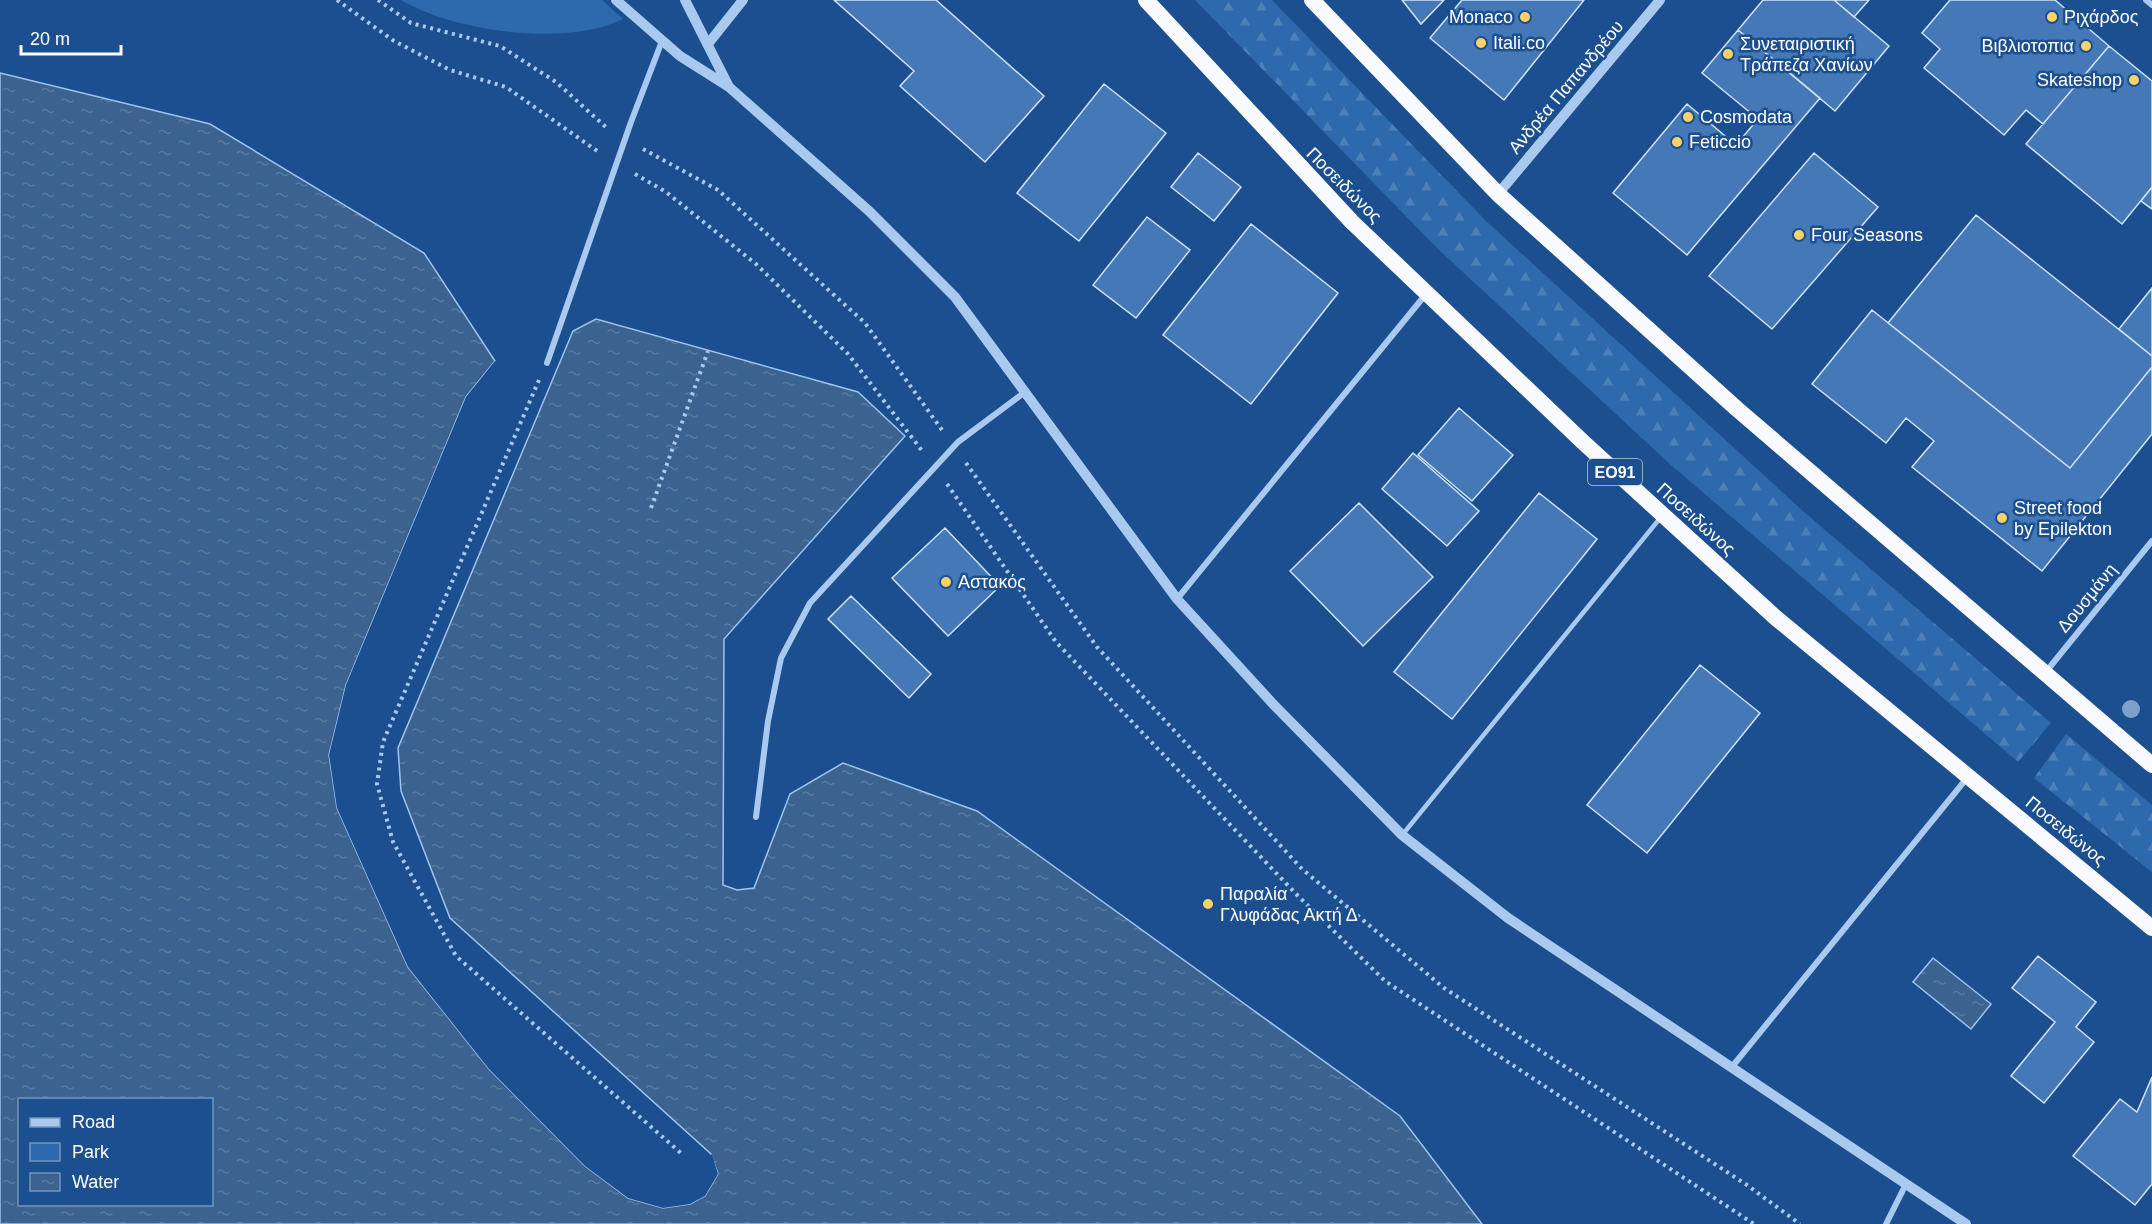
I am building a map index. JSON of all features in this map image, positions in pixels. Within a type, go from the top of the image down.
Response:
[{"type":"highway","name":"Ποσειδώνος","points":[[1146,0],[1285,152],[1426,294],[1663,515],[1776,618],[2152,928]]},
{"type":"highway","points":[[1312,0],[1498,194],[1737,409],[2152,765]]},
{"type":"street","points":[[616,0],[680,56],[729,87],[868,211],[955,297],[1177,599],[1273,704],[1402,835],[1508,918],[1966,1224]]},
{"type":"street","points":[[685,0],[729,87]]},
{"type":"street","points":[[708,44],[743,0]]},
{"type":"street","name":"Ανδρέα Παπανδρέου","points":[[1498,194],[1660,0]]},
{"type":"street","points":[[2146,0],[2152,5]]},
{"type":"street","points":[[547,363],[616,163],[662,41]]},
{"type":"street","points":[[1177,599],[1426,294]]},
{"type":"street","points":[[756,817],[768,722],[781,658],[810,603],[954,447],[1025,392]]},
{"type":"street","name":"Δουσμάνη","points":[[2045,674],[2152,541]]},
{"type":"street","points":[[1730,1068],[1968,778]]},
{"type":"street","points":[[1886,1224],[1906,1184]]},
{"type":"lane","points":[[1402,835],[1663,515]]},
{"type":"path","points":[[337,0],[394,41],[450,70],[506,87],[616,163],[666,192],[756,264],[849,354],[935,468],[1056,642],[1298,896],[1385,981],[1754,1224]]},
{"type":"path","points":[[378,0],[411,23],[500,46],[556,82],[601,125],[718,190],[865,323],[1098,647],[1302,869],[1444,988],[1747,1185],[1800,1224]]},
{"type":"path","points":[[651,508],[708,351]]},
{"type":"path","points":[[547,363],[383,742],[377,784],[393,842],[456,956],[682,1154]]},
{"type":"green space","points":[[401,0],[602,0],[623,19],[599,28],[572,32],[542,34],[511,32],[450,20]]},
{"type":"green space","points":[[1195,0],[1272,0],[1486,221],[1804,512],[2051,723],[2018,762],[1671,465],[1438,249]]},
{"type":"green space","points":[[2066,734],[2152,805],[2152,872],[2034,778]]},
{"type":"water","points":[[0,73],[210,124],[424,253],[495,361],[466,397],[346,685],[329,755],[337,808],[408,967],[489,1069],[585,1166],[628,1198],[663,1208],[690,1204],[705,1196],[718,1174],[711,1154],[450,918],[401,791],[398,748],[573,331],[596,319],[858,392],[905,436],[724,639],[723,885],[737,890],[754,888],[790,794],[843,763],[977,811],[1400,1116],[1482,1224],[0,1224]]},
{"type":"water","points":[[1933,958],[1991,1004],[1971,1029],[1913,982]]},
{"type":"pier","points":[[495,361],[498,363],[469,398],[349,686],[332,755],[340,807],[410,965],[492,1067],[587,1163],[629,1195],[663,1205],[689,1201],[703,1194],[715,1174],[709,1156],[712,1154],[718,1174],[705,1196],[690,1204],[663,1208],[628,1198],[585,1166],[489,1069],[408,967],[337,808],[329,755],[346,685],[466,397]]},
{"type":"building","points":[[834,0],[936,0],[1044,96],[985,162],[900,86],[914,71]]},
{"type":"building","points":[[1402,0],[1444,0],[1421,24]]},
{"type":"building","points":[[1462,0],[1584,0],[1504,100],[1430,38]]},
{"type":"building","points":[[1763,0],[1834,0],[1889,46],[1835,111],[1738,30]]},
{"type":"building","points":[[1834,0],[1869,0],[1854,17]]},
{"type":"building","points":[[1950,0],[2055,0],[2109,46],[2043,124],[2026,110],[2004,135],[1924,68],[1940,49],[1922,33]]},
{"type":"building","points":[[1738,30],[1820,98],[1687,255],[1613,193],[1687,104],[1736,145],[1758,119],[1702,73]]},
{"type":"building","points":[[2109,46],[2152,81],[2152,187],[2122,224],[2026,144]]},
{"type":"building","points":[[1104,84],[1166,133],[1079,241],[1017,193]]},
{"type":"building","points":[[1198,153],[1241,187],[1214,221],[1171,187]]},
{"type":"building","name":"Four Seasons","points":[[1814,153],[1878,207],[1772,329],[1709,276]]},
{"type":"building","points":[[2152,187],[2152,209],[2141,201]]},
{"type":"building","points":[[1976,215],[2152,356],[2152,367],[2070,468],[1888,323]]},
{"type":"building","points":[[1147,217],[1190,250],[1136,318],[1093,285]]},
{"type":"building","points":[[1251,224],[1338,293],[1251,404],[1163,335]]},
{"type":"building","points":[[2152,288],[2152,356],[2119,329]]},
{"type":"building","points":[[1872,310],[2070,468],[2152,367],[2152,434],[2042,571],[1912,467],[1934,441],[1906,418],[1886,443],[1812,384]]},
{"type":"building","points":[[1459,408],[1513,455],[1472,501],[1418,455]]},
{"type":"building","points":[[1413,453],[1479,511],[1447,546],[1382,489]]},
{"type":"building","points":[[1539,493],[1597,539],[1452,719],[1394,672]]},
{"type":"building","points":[[1359,503],[1433,577],[1363,646],[1290,571]]},
{"type":"building","name":"Αστακός","points":[[945,528],[1000,586],[948,636],[892,578]]},
{"type":"building","points":[[851,596],[931,674],[909,698],[828,619]]},
{"type":"building","points":[[1700,665],[1760,713],[1647,853],[1587,805]]},
{"type":"building","points":[[2038,956],[2096,1002],[2076,1027],[2094,1042],[2044,1103],[2011,1076],[2055,1022],[2012,988]]},
{"type":"building","points":[[2152,1077],[2152,1184],[2135,1205],[2073,1156],[2120,1099],[2137,1112]]},
{"type":"place","name":"Monaco","points":[[1525,17]]},
{"type":"place","name":"Ριχάρδος","points":[[2052,17]]},
{"type":"place","name":"Itali.co","points":[[1481,43]]},
{"type":"place","name":"Βιβλιοτοπια","points":[[2086,46]]},
{"type":"place","name":"Συνεταιριστική Τράπεζα Χανίων","points":[[1728,54]]},
{"type":"place","name":"Skateshop","points":[[2134,80]]},
{"type":"place","name":"Cosmodata","points":[[1688,117]]},
{"type":"place","name":"Feticcio","points":[[1677,142]]},
{"type":"place","name":"Four Seasons","points":[[1799,235]]},
{"type":"place","name":"Street food by Epilekton","points":[[2002,518]]},
{"type":"place","name":"Αστακός","points":[[946,582]]},
{"type":"place","name":"Παραλία Γλυφάδας Ακτή Δ","points":[[1208,904]]}]
